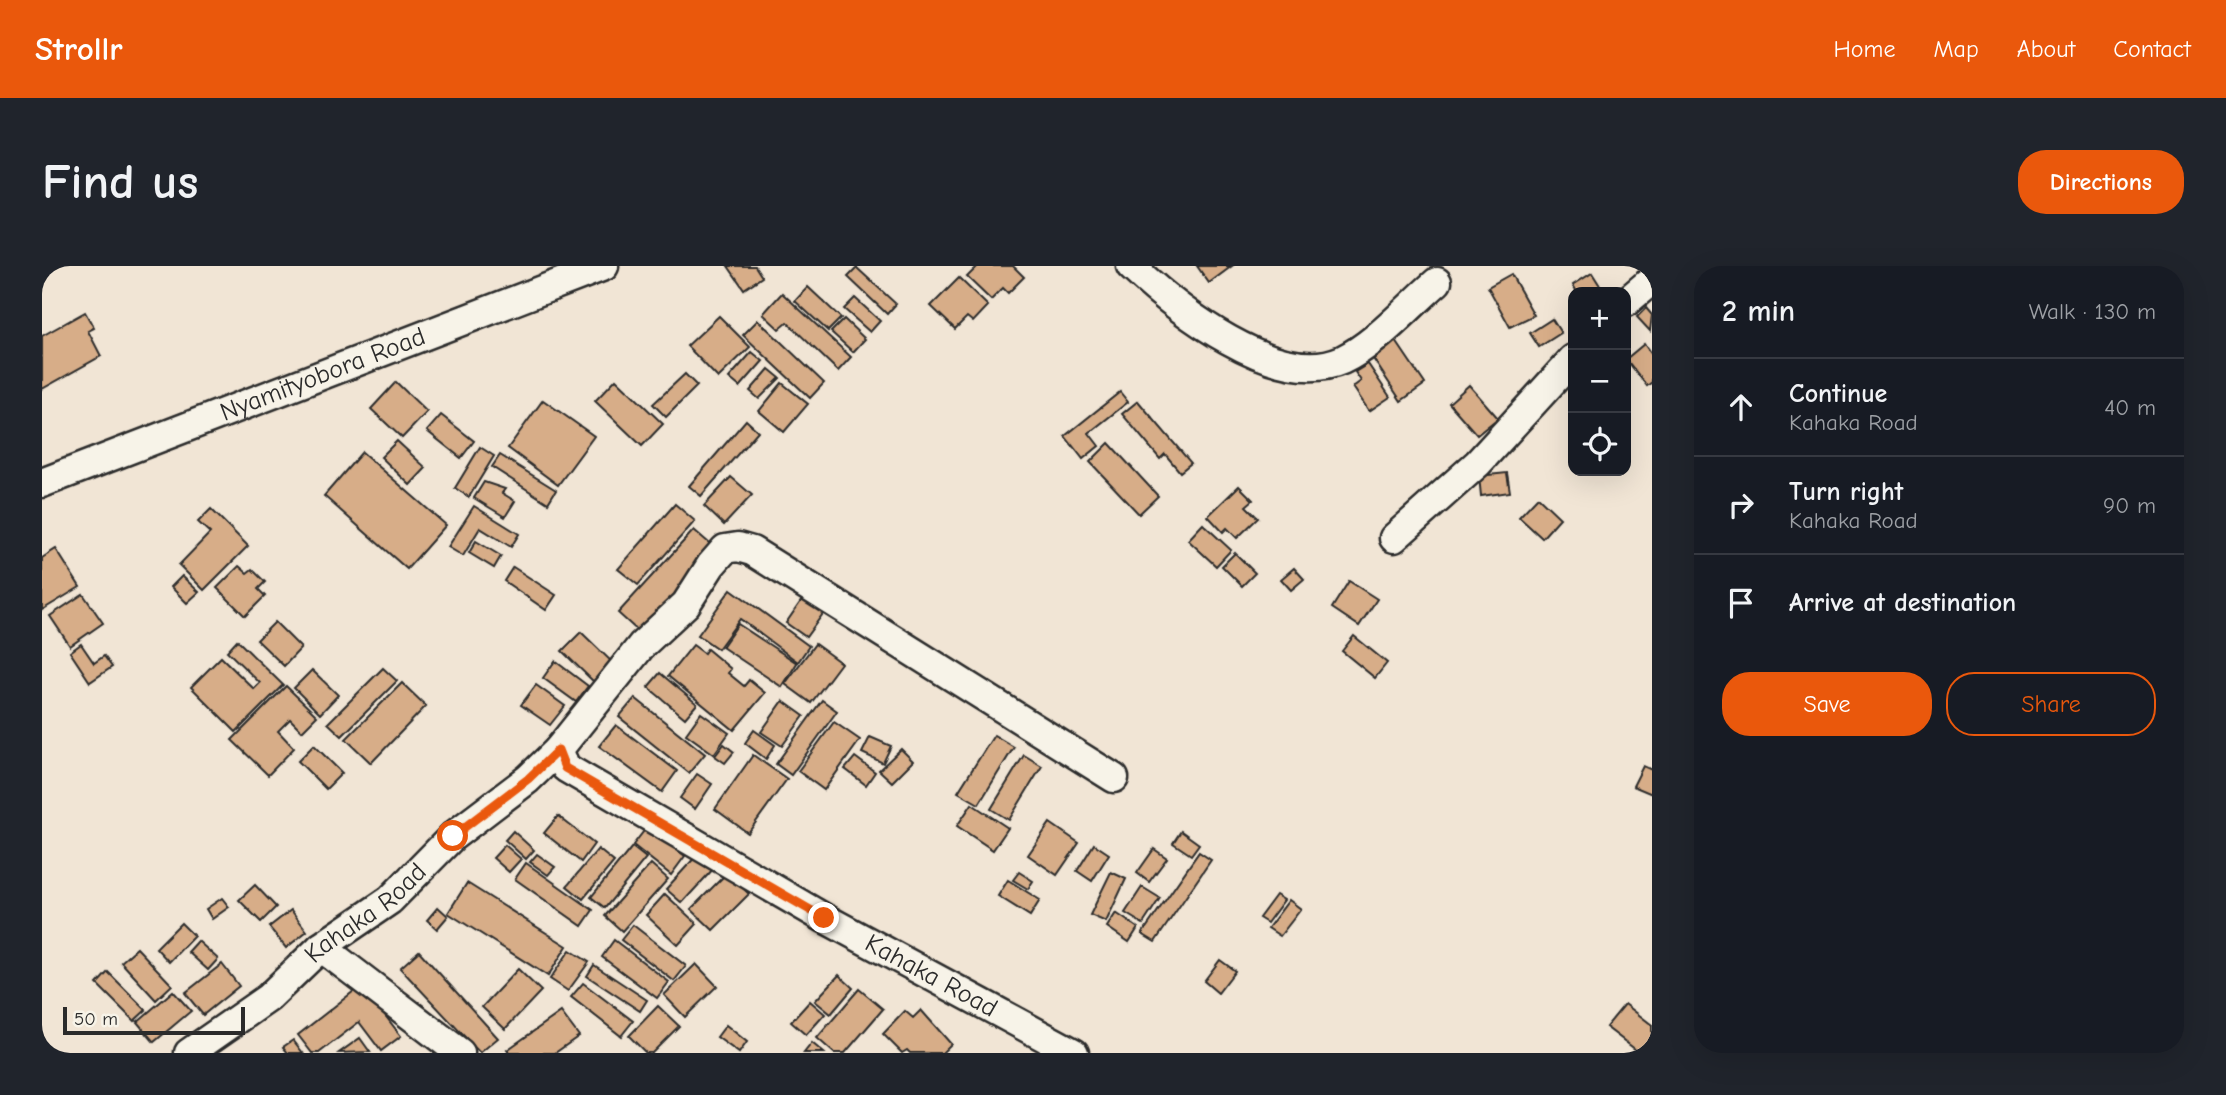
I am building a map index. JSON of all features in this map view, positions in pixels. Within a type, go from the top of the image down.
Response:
[{"type":"street","name":"Nyamityobora Road","points":[[42,483],[604,266]]},
{"type":"street","points":[[1131,266],[1171,304],[1213,332],[1271,360],[1311,365],[1339,361],[1359,351],[1437,282]]},
{"type":"street","points":[[1631,298],[1652,280]]},
{"type":"street","points":[[1394,538],[1478,463],[1568,364]]},
{"type":"street","points":[[558,750],[642,645],[686,604],[711,565],[726,550],[738,547],[752,551],[1114,778]]},
{"type":"street","name":"Kahaka Road","points":[[190,1053],[268,998],[321,947],[390,900],[453,836],[528,779],[558,750],[565,768],[824,918],[1074,1053]]},
{"type":"street","points":[[321,947],[460,1053]]},
{"type":"building","points":[[728,266],[755,266],[762,277],[744,289]]},
{"type":"building","points":[[978,266],[1013,266],[1024,277],[1008,293],[1003,288],[991,300],[967,277]]},
{"type":"building","points":[[1197,266],[1232,266],[1209,283]]},
{"type":"building","points":[[857,268],[896,304],[887,314],[848,277]]},
{"type":"building","points":[[1592,273],[1601,287],[1574,287],[1573,285]]},
{"type":"building","points":[[1511,274],[1534,315],[1510,327],[1488,287]]},
{"type":"building","points":[[959,278],[988,306],[973,322],[967,317],[955,329],[931,306]]},
{"type":"building","points":[[808,287],[841,318],[828,331],[795,301]]},
{"type":"building","points":[[782,293],[851,357],[838,371],[787,322],[779,329],[763,314]]},
{"type":"building","points":[[855,298],[880,321],[870,332],[844,309]]},
{"type":"building","points":[[1646,308],[1652,315],[1650,331],[1637,317]]},
{"type":"building","points":[[85,312],[94,328],[88,331],[101,356],[42,389],[42,336]]},
{"type":"building","points":[[719,316],[750,347],[718,378],[687,346]]},
{"type":"building","points":[[844,319],[865,339],[853,352],[831,332]]},
{"type":"building","points":[[1552,319],[1561,333],[1539,347],[1530,333]]},
{"type":"building","points":[[758,320],[824,383],[810,398],[743,335]]},
{"type":"building","points":[[1396,341],[1425,384],[1401,401],[1372,357]]},
{"type":"building","points":[[1644,344],[1652,355],[1652,382],[1647,386],[1631,365],[1631,355]]},
{"type":"building","points":[[752,352],[763,361],[740,387],[729,378]]},
{"type":"building","points":[[1368,364],[1390,397],[1369,411],[1353,387],[1361,381],[1355,372]]},
{"type":"building","points":[[769,369],[780,378],[759,399],[750,391]]},
{"type":"building","points":[[685,374],[697,386],[666,417],[653,404]]},
{"type":"building","points":[[616,379],[663,424],[642,446],[595,401]]},
{"type":"building","points":[[396,382],[427,412],[402,438],[371,409]]},
{"type":"building","points":[[782,383],[808,404],[784,432],[759,411]]},
{"type":"building","points":[[1469,385],[1498,418],[1477,435],[1449,403]]},
{"type":"building","points":[[1120,392],[1128,402],[1089,433],[1099,446],[1083,459],[1065,436]]},
{"type":"building","points":[[543,400],[594,436],[558,485],[508,448]]},
{"type":"building","points":[[1138,401],[1191,463],[1180,472],[1165,454],[1160,459],[1122,414]]},
{"type":"building","points":[[441,415],[474,441],[461,458],[427,431]]},
{"type":"building","points":[[746,420],[758,431],[701,496],[689,486]]},
{"type":"building","points":[[397,441],[426,468],[410,485],[381,457]]},
{"type":"building","points":[[1109,443],[1158,496],[1139,514],[1090,462]]},
{"type":"building","points":[[480,447],[494,456],[469,497],[455,488]]},
{"type":"building","points":[[362,452],[446,525],[407,569],[324,496]]},
{"type":"building","points":[[500,455],[556,490],[548,503],[492,467]]},
{"type":"building","points":[[1507,473],[1510,492],[1481,496],[1479,476]]},
{"type":"building","points":[[731,477],[752,495],[724,525],[704,506]]},
{"type":"building","points":[[484,482],[505,489],[502,493],[515,501],[505,517],[474,498]]},
{"type":"building","points":[[1239,486],[1253,500],[1246,506],[1258,518],[1237,538],[1227,528],[1223,532],[1208,516]]},
{"type":"building","points":[[1538,497],[1560,518],[1542,538],[1519,517]]},
{"type":"building","points":[[675,504],[695,521],[638,585],[618,569]]},
{"type":"building","points":[[474,506],[519,534],[511,547],[480,528],[463,556],[448,547]]},
{"type":"building","points":[[211,509],[248,546],[204,590],[179,565],[210,533],[198,522]]},
{"type":"building","points":[[1203,524],[1231,550],[1216,566],[1188,540]]},
{"type":"building","points":[[694,530],[716,549],[640,633],[618,613]]},
{"type":"building","points":[[476,541],[501,556],[494,568],[469,553]]},
{"type":"building","points":[[56,549],[80,587],[42,610],[42,558]]},
{"type":"building","points":[[1235,553],[1255,573],[1242,586],[1222,566]]},
{"type":"building","points":[[239,566],[247,573],[252,569],[265,582],[258,589],[265,596],[245,616],[217,588]]},
{"type":"building","points":[[513,567],[556,595],[546,610],[504,581]]},
{"type":"building","points":[[1294,568],[1304,579],[1291,590],[1281,579]]},
{"type":"building","points":[[182,576],[199,592],[187,603],[171,587]]},
{"type":"building","points":[[1349,581],[1377,599],[1359,626],[1332,608]]},
{"type":"building","points":[[731,589],[809,646],[798,662],[740,619],[718,649],[698,635]]},
{"type":"building","points":[[83,594],[103,623],[70,646],[50,616]]},
{"type":"building","points":[[804,597],[825,611],[806,637],[786,623]]},
{"type":"building","points":[[275,622],[301,648],[284,666],[257,640]]},
{"type":"building","points":[[738,624],[797,663],[782,687],[722,647]]},
{"type":"building","points":[[581,632],[615,665],[596,684],[562,651]]},
{"type":"building","points":[[1354,636],[1387,663],[1375,678],[1342,651]]},
{"type":"building","points":[[237,640],[283,685],[236,732],[191,687],[221,657],[254,689],[260,683],[227,651]]},
{"type":"building","points":[[81,644],[94,663],[104,656],[112,667],[90,682],[70,652]]},
{"type":"building","points":[[815,644],[841,663],[811,703],[785,684]]},
{"type":"building","points":[[693,645],[704,653],[707,649],[731,669],[728,673],[744,686],[749,680],[765,693],[734,730],[668,676]]},
{"type":"building","points":[[555,661],[588,686],[576,702],[543,678]]},
{"type":"building","points":[[383,668],[397,681],[342,736],[328,723]]},
{"type":"building","points":[[312,670],[338,695],[320,714],[294,688]]},
{"type":"building","points":[[660,673],[697,704],[685,718],[648,687]]},
{"type":"building","points":[[402,683],[426,706],[371,763],[346,739]]},
{"type":"building","points":[[536,685],[565,706],[550,725],[521,705]]},
{"type":"building","points":[[286,686],[317,716],[302,731],[290,719],[278,731],[294,748],[268,775],[232,740]]},
{"type":"building","points":[[635,698],[705,754],[689,773],[619,717]]},
{"type":"building","points":[[822,700],[837,711],[791,775],[776,764]]},
{"type":"building","points":[[783,701],[804,716],[782,746],[761,732]]},
{"type":"building","points":[[701,713],[729,733],[714,754],[686,734]]},
{"type":"building","points":[[834,722],[860,740],[824,790],[798,771]]},
{"type":"building","points":[[616,725],[677,771],[662,792],[599,746]]},
{"type":"building","points":[[754,730],[775,745],[766,759],[745,743]]},
{"type":"building","points":[[994,735],[1014,747],[979,804],[958,792]]},
{"type":"building","points":[[870,737],[891,746],[883,763],[862,753]]},
{"type":"building","points":[[724,744],[734,752],[725,763],[715,756]]},
{"type":"building","points":[[314,745],[342,773],[326,789],[298,761]]},
{"type":"building","points":[[901,749],[913,761],[892,782],[879,770]]},
{"type":"building","points":[[753,755],[787,779],[748,833],[715,809]]},
{"type":"building","points":[[1024,755],[1042,766],[1009,820],[991,809]]},
{"type":"building","points":[[855,757],[875,772],[866,785],[845,769]]},
{"type":"building","points":[[1643,766],[1652,770],[1652,794],[1633,786]]},
{"type":"building","points":[[697,774],[712,784],[695,809],[680,798]]},
{"type":"building","points":[[972,804],[1008,828],[993,850],[957,826]]},
{"type":"building","points":[[558,816],[594,844],[581,862],[544,833]]},
{"type":"building","points":[[1050,823],[1079,843],[1057,875],[1028,855]]},
{"type":"building","points":[[647,827],[685,856],[671,875],[633,845]]},
{"type":"building","points":[[513,831],[534,850],[526,859],[505,840]]},
{"type":"building","points":[[1181,831],[1199,844],[1191,855],[1173,843]]},
{"type":"building","points":[[1094,844],[1109,854],[1092,881],[1077,871]]},
{"type":"building","points":[[505,845],[521,859],[509,872],[493,858]]},
{"type":"building","points":[[632,847],[646,858],[605,908],[591,897]]},
{"type":"building","points":[[598,849],[614,862],[583,899],[567,886]]},
{"type":"building","points":[[1154,849],[1167,858],[1149,882],[1137,873]]},
{"type":"building","points":[[1199,852],[1211,860],[1155,942],[1142,934]]},
{"type":"building","points":[[699,853],[715,867],[682,903],[666,889]]},
{"type":"building","points":[[537,854],[555,867],[548,875],[530,862]]},
{"type":"building","points":[[526,863],[593,910],[582,926],[515,879]]},
{"type":"building","points":[[651,864],[668,879],[622,931],[605,916]]},
{"type":"building","points":[[1019,872],[1033,881],[1028,889],[1013,880]]},
{"type":"building","points":[[1111,872],[1126,879],[1106,922],[1090,915]]},
{"type":"building","points":[[727,873],[749,894],[713,930],[691,909]]},
{"type":"building","points":[[1008,880],[1040,900],[1030,916],[998,896]]},
{"type":"building","points":[[467,883],[567,946],[548,976],[448,913]]},
{"type":"building","points":[[255,885],[276,907],[261,922],[239,900]]},
{"type":"building","points":[[1142,887],[1160,898],[1143,924],[1125,913]]},
{"type":"building","points":[[665,894],[697,924],[678,945],[646,915]]},
{"type":"building","points":[[1276,895],[1284,900],[1267,923],[1259,918]]},
{"type":"building","points":[[222,898],[229,907],[212,919],[206,909]]},
{"type":"building","points":[[1289,900],[1301,909],[1280,936],[1268,928]]},
{"type":"building","points":[[438,907],[448,916],[437,929],[427,920]]},
{"type":"building","points":[[291,910],[307,931],[286,948],[269,927]]},
{"type":"building","points":[[1116,913],[1138,928],[1129,942],[1107,927]]},
{"type":"building","points":[[181,923],[194,936],[169,962],[156,948]]},
{"type":"building","points":[[633,925],[686,966],[674,981],[621,940]]},
{"type":"building","points":[[614,940],[669,982],[657,998],[602,957]]},
{"type":"building","points":[[198,941],[218,959],[208,970],[188,952]]},
{"type":"building","points":[[137,948],[172,985],[156,1000],[121,962]]},
{"type":"building","points":[[570,950],[589,962],[568,991],[550,979]]},
{"type":"building","points":[[419,951],[498,1038],[480,1053],[400,968]]},
{"type":"building","points":[[1220,960],[1235,971],[1218,993],[1204,981]]},
{"type":"building","points":[[222,964],[239,986],[203,1015],[185,993]]},
{"type":"building","points":[[696,964],[717,986],[685,1017],[664,995]]},
{"type":"building","points":[[594,965],[647,1000],[640,1011],[587,976]]},
{"type":"building","points":[[518,969],[541,991],[505,1029],[482,1007]]},
{"type":"building","points":[[108,972],[146,1010],[134,1021],[97,984]]},
{"type":"building","points":[[839,975],[853,988],[831,1014],[815,1001]]},
{"type":"building","points":[[583,983],[633,1021],[621,1036],[571,997]]},
{"type":"building","points":[[859,989],[883,1009],[845,1053],[834,1053],[817,1038]]},
{"type":"building","points":[[173,991],[191,1011],[154,1042],[137,1022]]},
{"type":"building","points":[[354,991],[366,991],[401,1036],[381,1051],[359,1022],[319,1053],[312,1053],[298,1035]]},
{"type":"building","points":[[810,1001],[825,1014],[806,1035],[791,1022]]},
{"type":"building","points":[[1625,1004],[1652,1025],[1652,1053],[1640,1053],[1606,1027]]},
{"type":"building","points":[[658,1006],[679,1026],[652,1053],[646,1053],[629,1036]]},
{"type":"building","points":[[921,1010],[951,1044],[942,1053],[910,1053],[907,1050],[902,1053],[883,1034],[905,1011],[913,1018]]},
{"type":"building","points":[[561,1012],[579,1036],[555,1053],[509,1053],[507,1050]]},
{"type":"building","points":[[726,1025],[747,1042],[739,1053],[717,1037]]},
{"type":"building","points":[[360,1038],[370,1052],[339,1053]]},
{"type":"building","points":[[293,1040],[303,1053],[288,1053],[283,1047]]},
{"type":"building","points":[[812,1043],[824,1053],[804,1053]]},
{"type":"route","points":[[453,836],[528,779],[558,750],[565,768],[824,918]]}]
